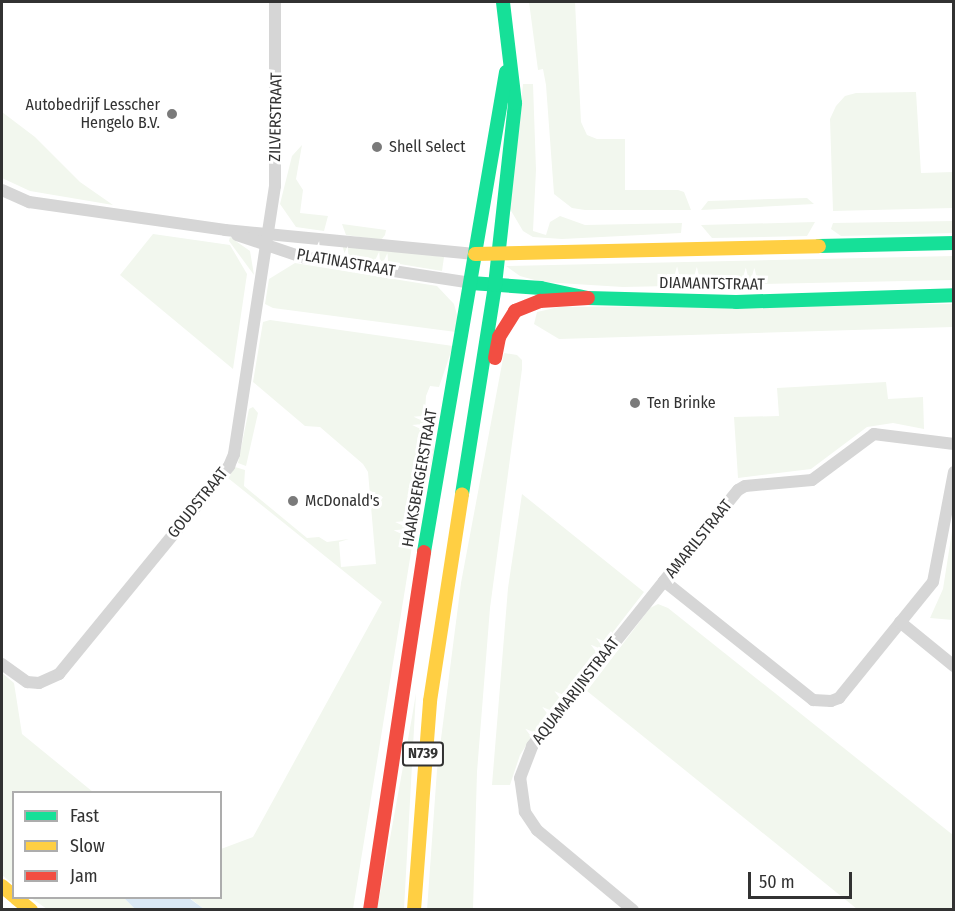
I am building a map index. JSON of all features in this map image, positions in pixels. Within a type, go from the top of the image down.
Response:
[{"type":"main road","name":"HAAKSBERGERSTRAAT","points":[[414,909],[423,756],[450,561],[495,285],[515,103],[503,2]]},
{"type":"main road","name":"HAAKSBERGERSTRAAT","points":[[370,909],[423,556],[509,52]]},
{"type":"main road","name":"DIAMANTSTRAAT","points":[[475,254],[954,243]]},
{"type":"main road","name":"DIAMANTSTRAAT","points":[[471,283],[542,288],[588,298],[736,302],[954,294]]},
{"type":"main road","points":[[460,501],[474,473],[500,336],[506,322],[515,311],[540,301],[588,298]]},
{"type":"main road","points":[[18,899],[31,909]]},
{"type":"street","name":"ZILVERSTRAAT","points":[[269,232],[276,143],[275,2]]},
{"type":"street","name":"PLATINASTRAAT","points":[[2,190],[29,202],[225,230],[269,232],[475,254]]},
{"type":"street","name":"PLATINASTRAAT","points":[[225,230],[302,256],[471,283]]},
{"type":"street","name":"GOUDSTRAAT","points":[[2,664],[27,682],[39,683],[59,674],[229,466],[237,441],[269,232]]},
{"type":"street","name":"AMARILSTRAAT","points":[[954,444],[874,434],[812,480],[745,486],[738,489],[664,581],[813,700],[839,698],[937,572],[954,472]]},
{"type":"street","name":"AQUAMARIJNSTRAAT","points":[[633,909],[537,830],[525,812],[520,778],[532,746],[664,581]]},
{"type":"street","points":[[900,622],[954,666]]},
{"type":"shaded area","points":[[529,2],[575,2],[581,122],[587,135],[597,139],[625,139],[625,190],[678,190],[684,192],[691,210],[585,210],[572,208],[554,194],[546,85],[543,69],[538,70]]},
{"type":"shaded area","points":[[523,84],[533,84],[536,170],[533,231],[546,235],[550,222],[560,216],[585,225],[682,223],[681,233],[562,239],[533,237],[523,231],[510,209]]},
{"type":"shaded area","points":[[916,92],[921,173],[953,172],[953,208],[833,211],[830,119],[836,106],[845,96],[856,93]]},
{"type":"shaded area","points":[[2,112],[35,137],[80,182],[113,205],[30,191],[2,178]]},
{"type":"shaded area","points":[[302,145],[296,179],[303,190],[300,213],[328,216],[324,231],[296,227],[280,204],[292,156]]},
{"type":"shaded area","points":[[807,198],[814,204],[701,210],[708,201]]},
{"type":"shaded area","points":[[953,221],[953,233],[841,236],[831,229],[833,223]]},
{"type":"shaded area","points":[[815,222],[807,236],[712,238],[701,225]]},
{"type":"shaded area","points":[[342,224],[386,230],[381,240],[346,235]]},
{"type":"shaded area","points":[[153,234],[230,245],[247,274],[233,369],[120,275]]},
{"type":"shaded area","points":[[230,237],[250,251],[254,275],[229,241]]},
{"type":"shaded area","points":[[342,244],[444,257],[442,271],[345,255]]},
{"type":"shaded area","points":[[953,256],[954,280],[623,287],[542,282],[520,276],[506,266]]},
{"type":"shaded area","points":[[295,263],[437,286],[454,304],[458,319],[456,332],[273,308],[265,304],[269,279]]},
{"type":"shaded area","points":[[954,304],[953,327],[559,339],[534,324],[537,312],[559,307]]},
{"type":"shaded area","points":[[270,320],[453,346],[439,387],[430,386],[426,396],[425,412],[434,414],[434,451],[414,534],[353,909],[204,909],[191,899],[222,899],[222,849],[253,837],[382,602],[228,478],[235,467],[245,470],[244,486],[307,538],[319,537],[327,542],[349,539],[339,542],[341,567],[376,564],[368,472],[363,464],[320,427],[305,426],[253,382],[263,322]]},
{"type":"shaded area","points":[[504,353],[517,355],[522,360],[522,369],[490,608],[477,772],[473,909],[427,910],[437,770],[461,583]]},
{"type":"shaded area","points":[[886,382],[888,399],[923,397],[924,429],[893,423],[867,427],[811,469],[738,478],[734,417],[779,416],[777,388]]},
{"type":"shaded area","points":[[253,407],[258,413],[246,466],[238,463],[249,409]]},
{"type":"shaded area","points":[[522,494],[644,592],[531,738],[520,755],[510,785],[492,785],[508,588]]},
{"type":"shaded area","points":[[953,525],[953,620],[930,618],[943,589]]},
{"type":"shaded area","points":[[658,604],[668,608],[953,835],[953,909],[857,909],[587,691],[650,608]]},
{"type":"shaded area","points":[[2,673],[14,683],[22,734],[92,791],[12,791],[12,883],[2,875]]},
{"type":"shaded area","points":[[416,693],[404,909],[377,910],[412,717]]},
{"type":"shaded area","points":[[32,899],[125,899],[135,909],[47,909]]},
{"type":"shaded area","points":[[125,899],[190,899],[204,909],[135,909]]},
{"type":"traffic: fast","points":[[462,494],[495,285],[515,103],[503,2]]},
{"type":"traffic: fast","points":[[424,552],[506,72]]},
{"type":"traffic: fast","points":[[819,246],[954,243]]},
{"type":"traffic: fast","points":[[471,283],[541,288],[588,298],[736,302],[954,295]]},
{"type":"traffic: slow","points":[[475,254],[819,246]]},
{"type":"traffic: slow","points":[[414,910],[430,701],[462,494]]},
{"type":"traffic: slow","points":[[2,886],[12,894]]},
{"type":"traffic: slow","points":[[17,899],[31,910]]},
{"type":"traffic: jam","points":[[495,358],[499,337],[515,311],[540,301],[588,298]]},
{"type":"traffic: jam","points":[[370,910],[424,552]]},
{"type":"place","name":"Autobedrijf Lesscher Hengelo B.V.","points":[[172,114]]},
{"type":"place","name":"Shell Select","points":[[377,147]]},
{"type":"place","name":"Ten Brinke","points":[[635,403]]},
{"type":"place","name":"McDonald's","points":[[293,501]]}]
